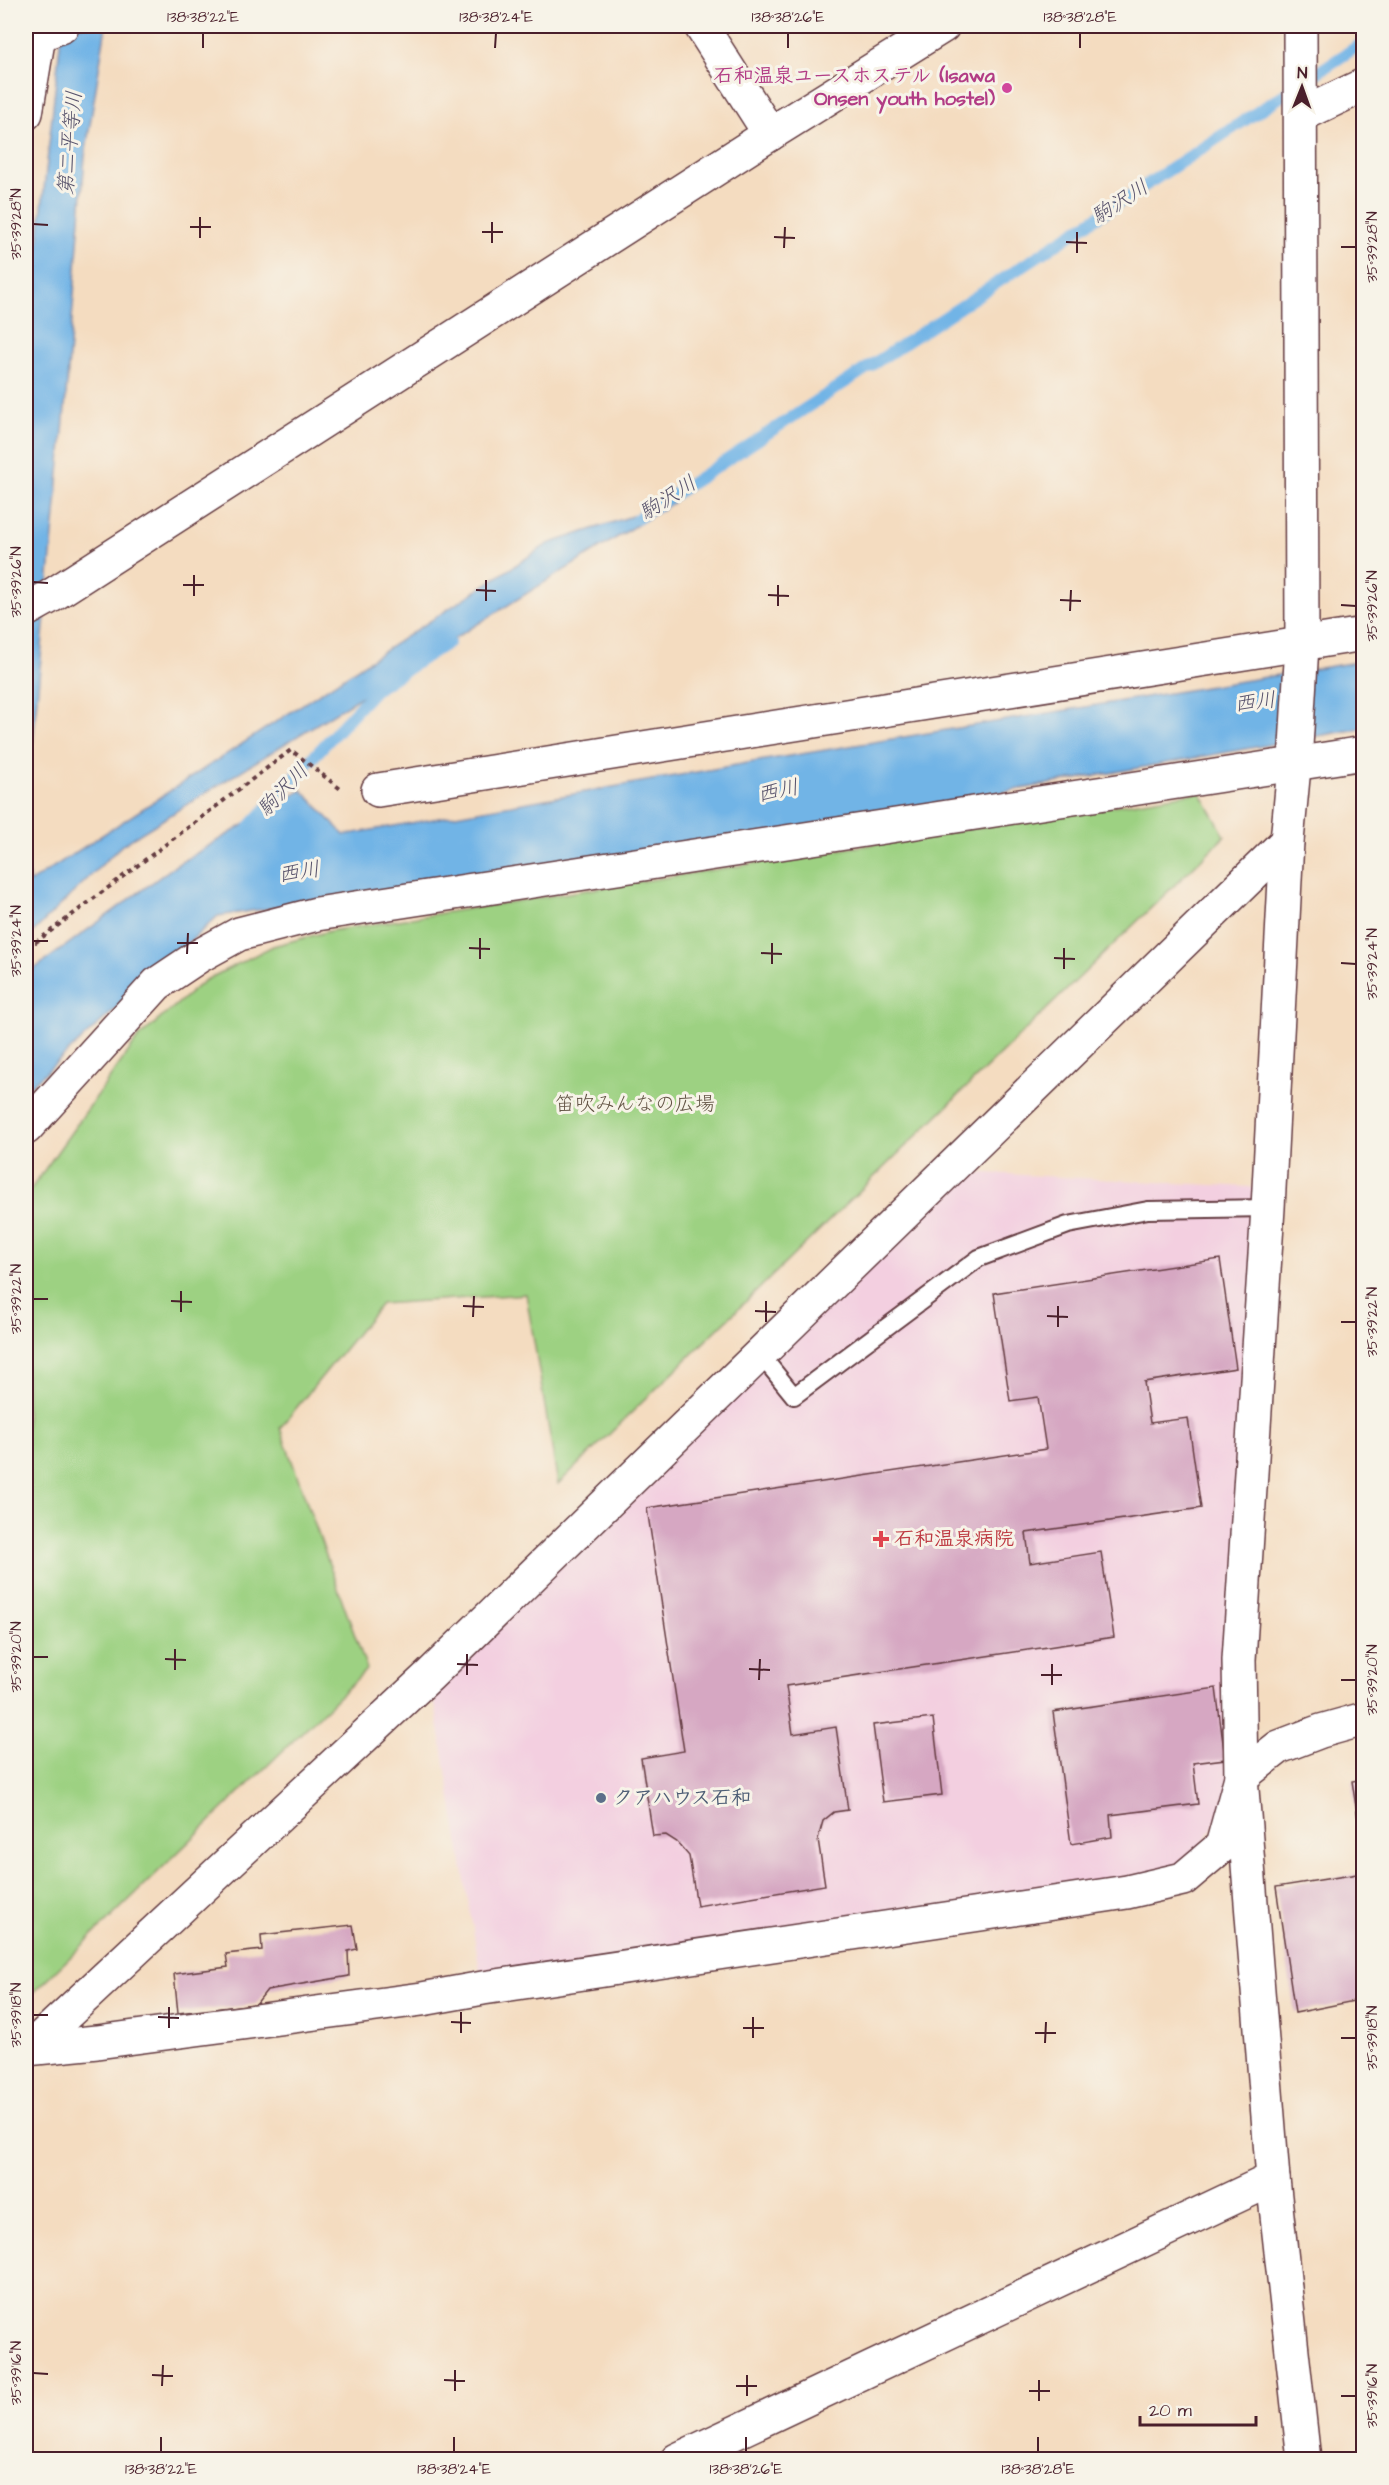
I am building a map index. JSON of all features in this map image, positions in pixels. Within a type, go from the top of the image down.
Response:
[{"type":"street","points":[[701,26],[770,134]]},
{"type":"street","points":[[38,603],[770,134],[943,26]]},
{"type":"street","points":[[26,113],[44,33]]},
{"type":"street","points":[[1300,40],[1301,658],[1287,841],[1268,1208],[1239,1660],[1241,1777],[1273,2179],[1304,2460]]},
{"type":"street","points":[[1301,114],[1364,85]]},
{"type":"street","points":[[378,790],[1301,658],[1364,634]]},
{"type":"street","points":[[26,1128],[157,984],[199,956],[239,934],[317,914],[1295,755],[1364,753]]},
{"type":"street","points":[[26,2050],[430,1675],[1287,841]]},
{"type":"street","points":[[26,2050],[422,1999],[1127,1892],[1183,1879],[1222,1846],[1241,1777],[1279,1747],[1321,1731],[1364,1719]]},
{"type":"street","points":[[676,2460],[688,2452],[1273,2179]]},
{"type":"lane","points":[[760,1354],[794,1396],[979,1258],[1068,1225],[1148,1210],[1268,1208]]},
{"type":"path","points":[[26,943],[36,942],[291,750],[328,780]]},
{"type":"shaded area","points":[[948,1171],[1269,1188],[1241,1777],[1183,1879],[483,1988],[430,1675]]},
{"type":"green space","name":"笛吹みんなの広場","points":[[1200,792],[1225,836],[558,1484],[526,1294],[381,1304],[280,1428],[367,1669],[26,2000],[26,1196],[138,1038],[204,981],[273,946],[330,931]]},
{"type":"water","name":"第二平等川","points":[[62,26],[106,26],[85,156],[63,432],[26,811],[26,352]]},
{"type":"water","points":[[674,502],[122,845],[26,939],[26,815],[29,883],[548,544]]},
{"type":"water","name":"西川","points":[[1363,661],[1363,728],[757,836],[218,916],[26,1090],[26,975],[175,866],[302,790],[344,835],[753,762]]},
{"type":"building","points":[[1220,1259],[1236,1368],[1144,1382],[1150,1423],[1188,1418],[1201,1508],[1026,1533],[1030,1563],[1101,1552],[1114,1637],[786,1686],[793,1734],[836,1727],[848,1810],[834,1812],[823,1821],[818,1839],[825,1885],[697,1906],[689,1856],[677,1842],[666,1835],[653,1836],[641,1758],[684,1751],[647,1508],[1046,1449],[1038,1397],[1010,1401],[994,1293]]},
{"type":"building","points":[[1216,1688],[1225,1759],[1193,1763],[1198,1804],[1110,1815],[1112,1837],[1071,1844],[1053,1712]]},
{"type":"building","points":[[933,1718],[942,1795],[883,1802],[873,1725]]},
{"type":"building","points":[[1364,1779],[1364,1845],[1362,1845],[1352,1781]]},
{"type":"building","points":[[1364,1873],[1364,1999],[1295,2013],[1276,1887]]},
{"type":"building","points":[[353,1925],[357,1949],[348,1951],[349,1976],[267,1990],[256,2004],[178,2013],[174,1974],[228,1967],[226,1954],[262,1950],[261,1935]]},
{"type":"waterway","name":"駒沢川","points":[[637,519],[1364,42]]},
{"type":"waterway","name":"駒沢川","points":[[250,826],[375,690],[449,642]]},
{"type":"place","name":"石和温泉ユースホステル (Isawa Onsen youth hostel)","points":[[1007,88]]},
{"type":"place","name":"石和温泉病院","points":[[881,1539]]},
{"type":"place","name":"クアハウス石和","points":[[601,1798]]}]
